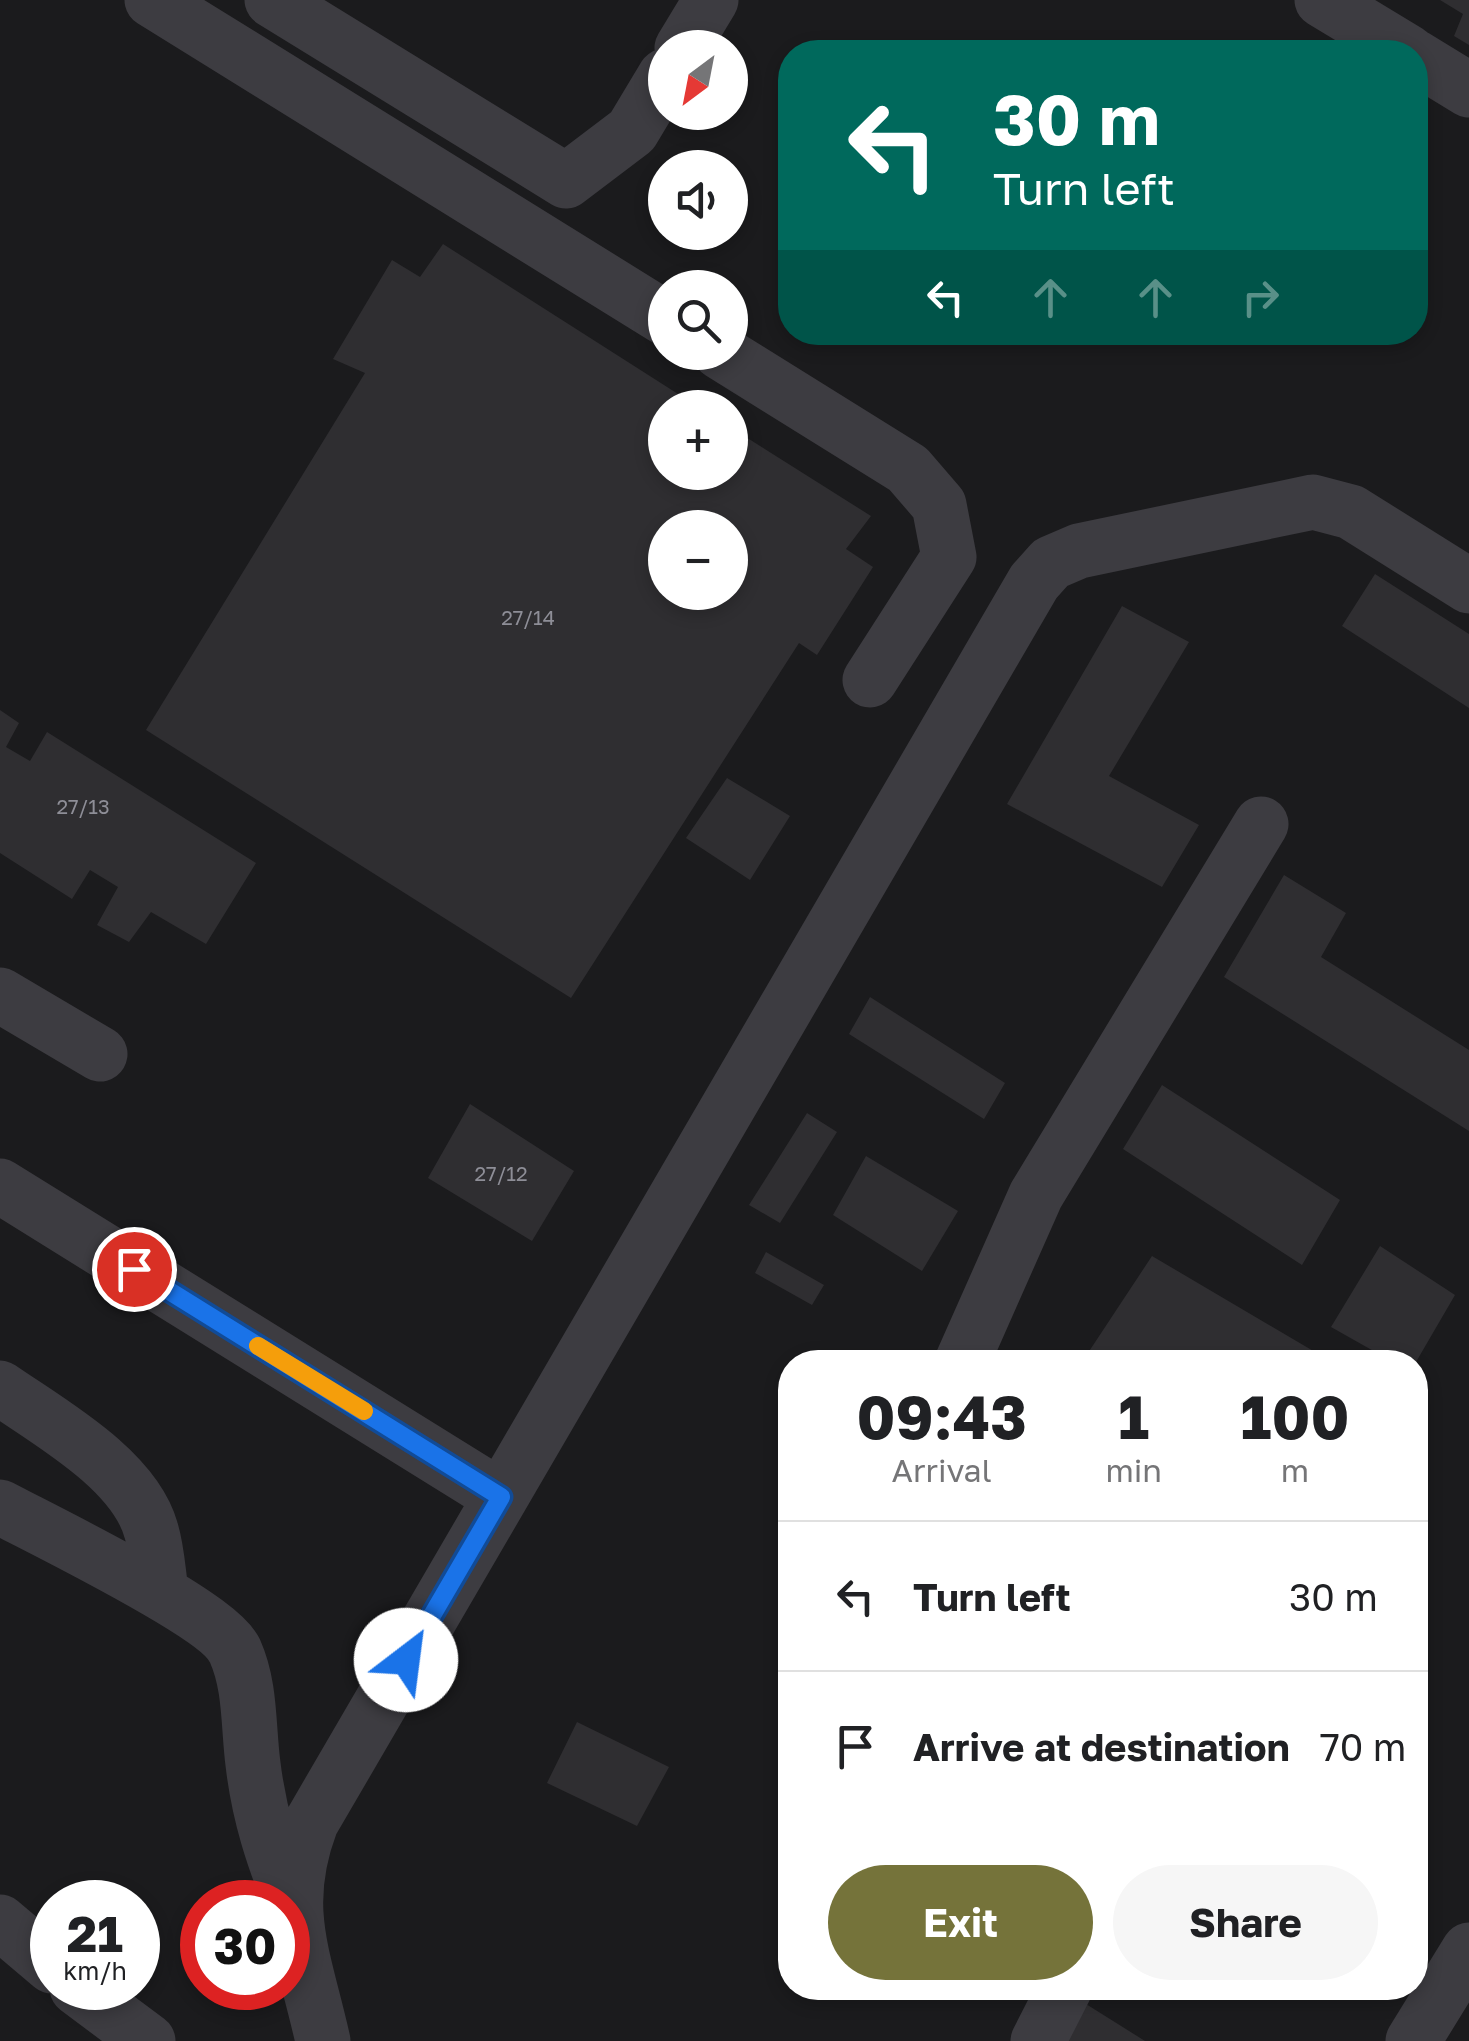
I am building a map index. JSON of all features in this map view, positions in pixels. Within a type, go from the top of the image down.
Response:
[{"type":"street","points":[[152,0],[648,307]]},
{"type":"street","points":[[272,0],[566,181],[632,131],[648,104]]},
{"type":"street","points":[[692,30],[710,0]]},
{"type":"street","points":[[1322,0],[1388,40]]},
{"type":"street","points":[[1428,65],[1469,90]]},
{"type":"street","points":[[748,369],[908,469],[939,504],[949,557],[870,680]]},
{"type":"street","points":[[294,1880],[296,1863],[311,1823],[1034,582],[1052,562],[1078,551],[1313,502],[1350,512],[1469,586]]},
{"type":"street","points":[[967,1350],[1036,1195],[1262,824]]},
{"type":"street","points":[[0,995],[100,1054]]},
{"type":"street","points":[[0,1186],[501,1497]]},
{"type":"street","points":[[0,1388],[100,1458],[130,1493],[151,1526],[161,1591]]},
{"type":"street","points":[[0,1507],[161,1591],[234,1647],[249,1702],[253,1763],[266,1841],[282,1880]]},
{"type":"street","points":[[0,1922],[30,1947]]},
{"type":"street","points":[[1413,2041],[1469,1950]]},
{"type":"street","points":[[310,1986],[322,2041]]},
{"type":"street","points":[[1038,2041],[1059,2000]]},
{"type":"street","points":[[107,2010],[148,2041]]},
{"type":"building","points":[[1440,0],[1469,0],[1469,45],[1454,36],[1463,14]]},
{"type":"building","points":[[443,244],[672,390],[648,390],[648,490],[748,490],[748,438],[871,516],[846,549],[873,567],[817,655],[799,643],[571,998],[146,730],[365,373],[333,359],[392,260],[420,277]]},
{"type":"building","points":[[1375,574],[1469,634],[1469,708],[1342,626]]},
{"type":"building","points":[[1122,606],[1189,642],[1109,776],[1199,825],[1162,887],[1007,804]]},
{"type":"building","points":[[0,710],[19,723],[6,747],[30,761],[47,732],[256,863],[206,944],[151,912],[129,942],[97,925],[118,887],[90,870],[72,899],[0,853]]},
{"type":"building","points":[[727,778],[790,816],[750,880],[686,838]]},
{"type":"building","points":[[1284,875],[1346,913],[1321,957],[1469,1050],[1469,1131],[1224,977]]},
{"type":"building","points":[[870,997],[1005,1083],[984,1119],[849,1034]]},
{"type":"building","points":[[1162,1085],[1340,1200],[1302,1265],[1123,1149]]},
{"type":"building","points":[[470,1104],[574,1171],[532,1241],[428,1178]]},
{"type":"building","points":[[807,1113],[837,1132],[780,1223],[749,1205]]},
{"type":"building","points":[[866,1156],[958,1211],[922,1271],[833,1215]]},
{"type":"building","points":[[1380,1246],[1455,1295],[1423,1350],[1372,1350],[1331,1327]]},
{"type":"building","points":[[766,1252],[824,1285],[812,1305],[755,1273]]},
{"type":"building","points":[[1152,1256],[1312,1350],[1090,1350]]},
{"type":"building","points":[[577,1722],[669,1767],[637,1826],[547,1783]]},
{"type":"building","points":[[1086,2004],[1145,2041],[1062,2041]]},
{"type":"slow traffic","points":[[258,1346],[364,1411]]},
{"type":"route","points":[[134,1269],[501,1497],[406,1660]]}]
